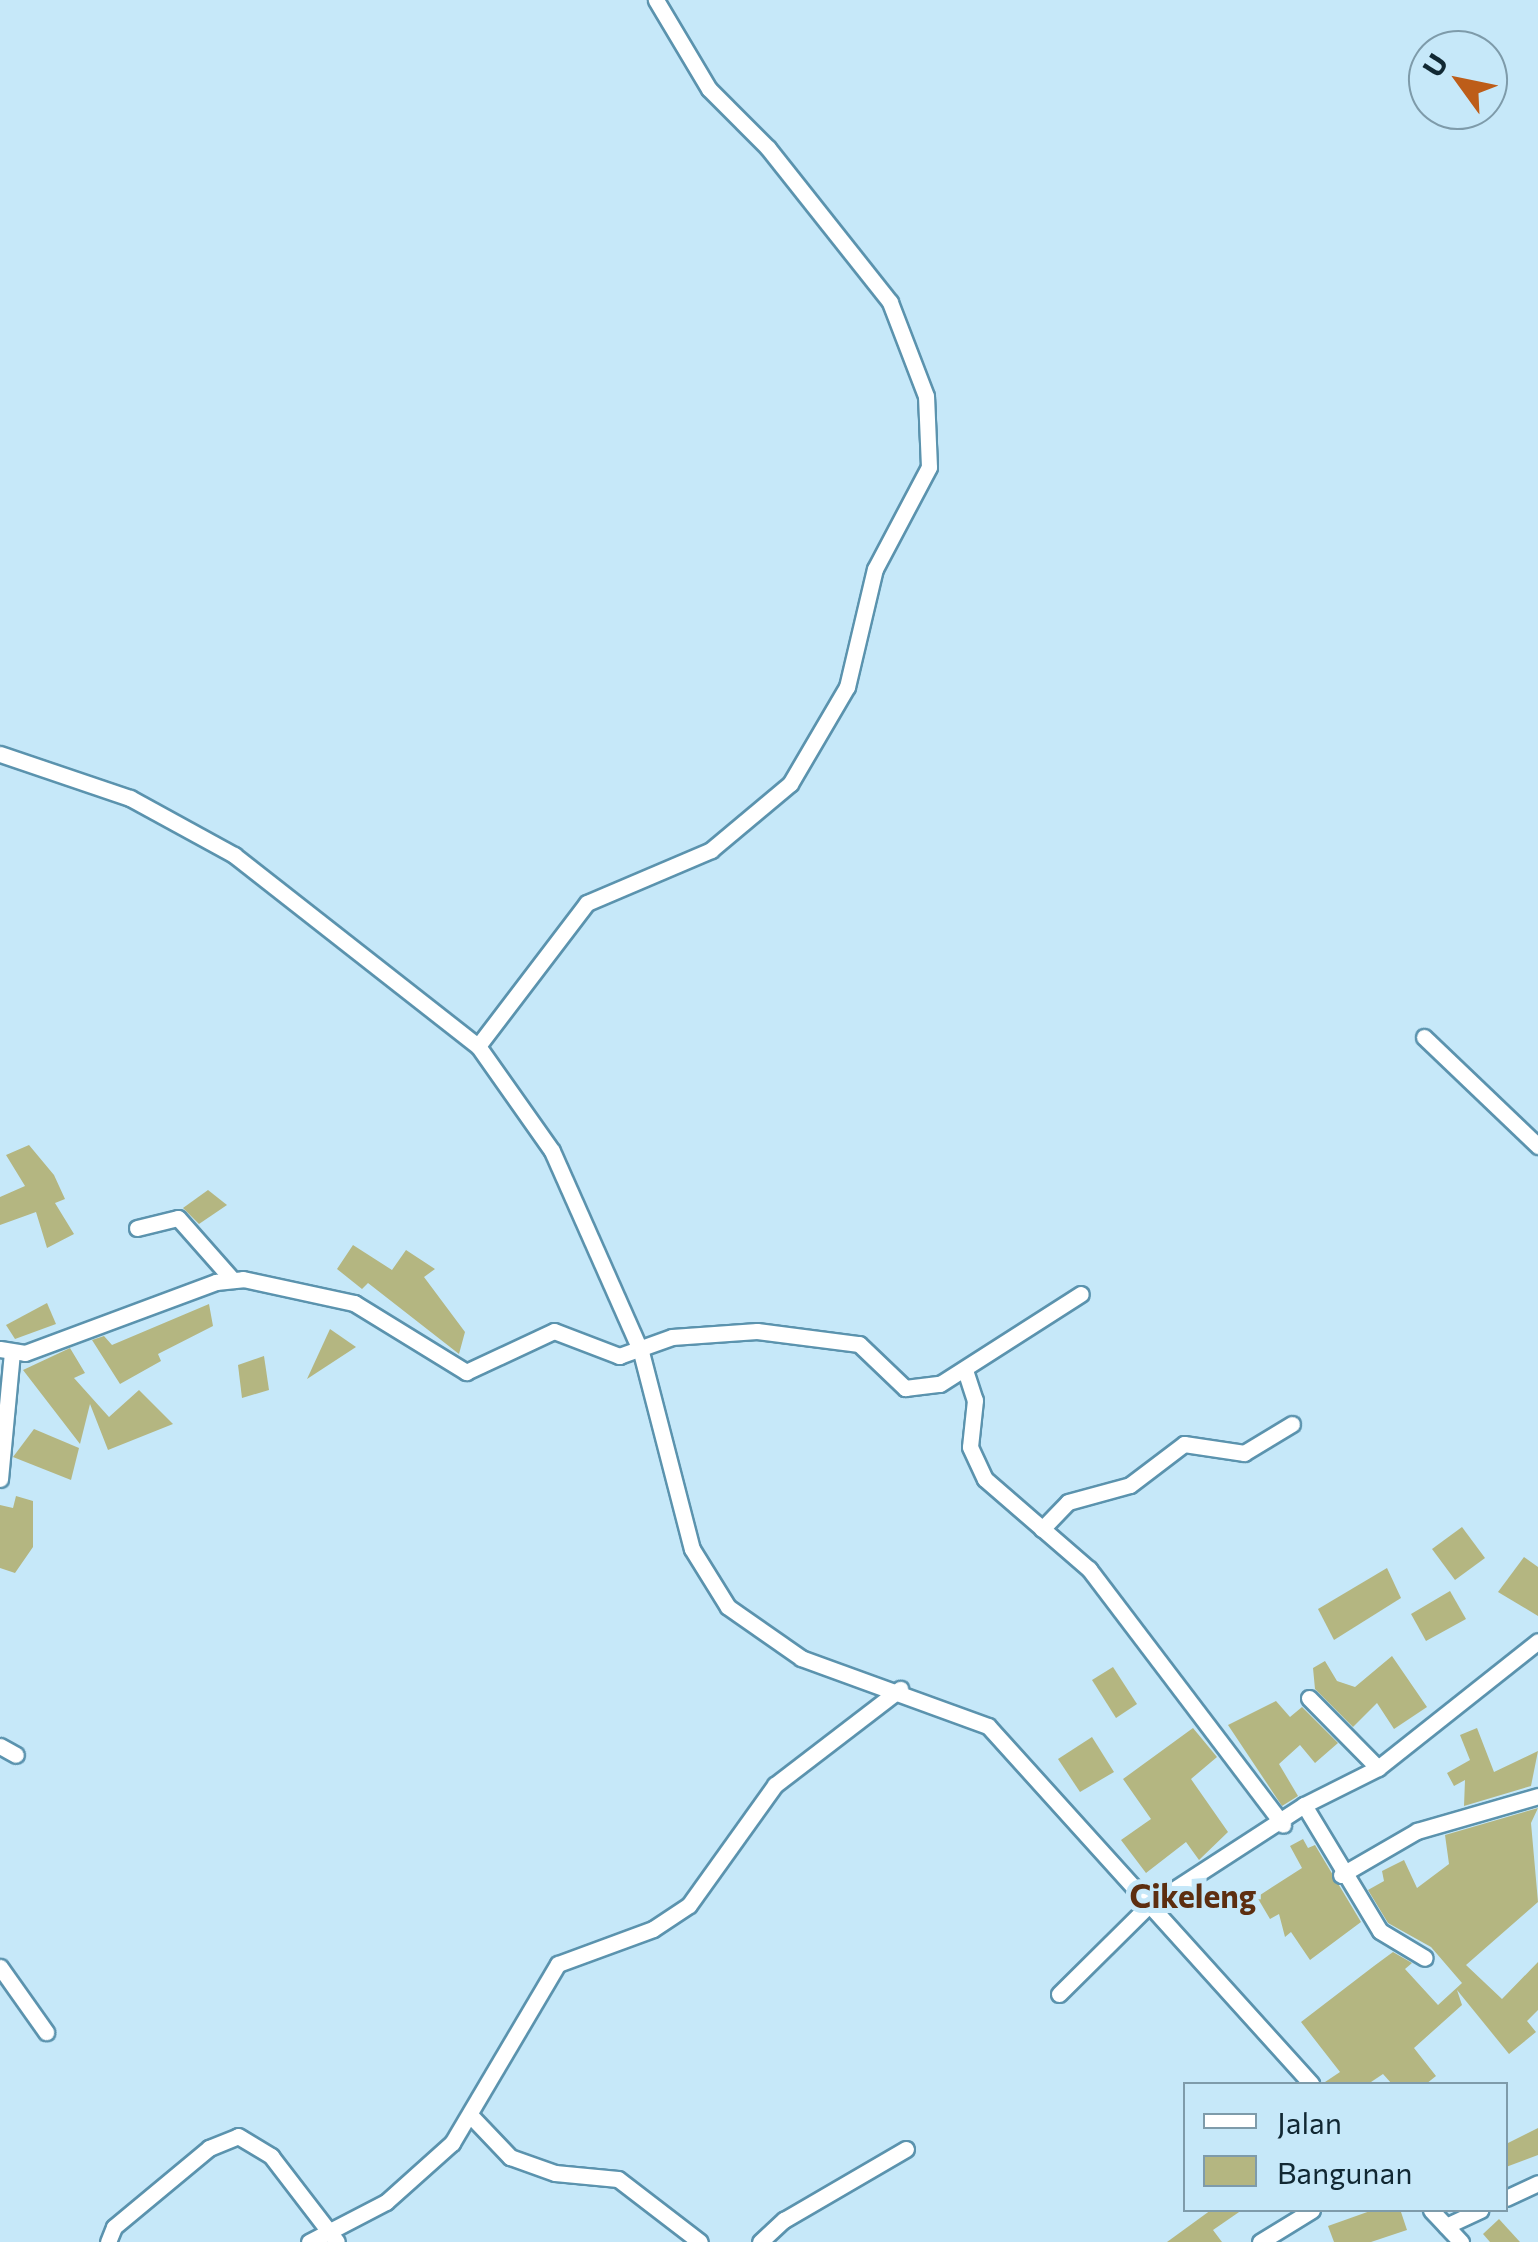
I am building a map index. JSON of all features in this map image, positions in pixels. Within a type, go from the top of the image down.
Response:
[{"type":"street","points":[[478,1046],[587,904],[711,850],[790,784],[847,687],[874,568],[928,468],[926,396],[890,302],[768,148],[709,89],[656,0]]},
{"type":"street","points":[[0,754],[130,798],[234,855],[478,1046],[552,1152],[641,1352],[692,1550],[716,1590],[780,1647],[900,1689],[994,1732],[1147,1907],[1309,2082]]},
{"type":"street","points":[[1424,1037],[1538,1146]]},
{"type":"street","points":[[137,1228],[178,1218],[232,1279]]},
{"type":"street","points":[[0,1478],[6,1351],[232,1279],[329,1293],[466,1372],[554,1331],[619,1356],[641,1352],[672,1337],[757,1331],[859,1344],[905,1388],[940,1384],[1080,1294]]},
{"type":"street","points":[[965,1370],[975,1400],[970,1447],[998,1495],[1089,1570],[1283,1825]]},
{"type":"street","points":[[1042,1529],[1068,1502],[1130,1485],[1184,1444],[1244,1453],[1292,1424]]},
{"type":"street","points":[[1059,1994],[1147,1907],[1283,1825],[1304,1805],[1378,1768],[1538,1641]]},
{"type":"street","points":[[309,2242],[333,2238],[386,2202],[471,2116],[558,1964],[652,1929],[689,1905],[775,1784],[900,1689]]},
{"type":"street","points":[[1309,1698],[1378,1768]]},
{"type":"street","points":[[0,1746],[16,1755]]},
{"type":"street","points":[[1340,1875],[1417,1831],[1538,1796]]},
{"type":"street","points":[[1304,1805],[1340,1875],[1380,1931],[1425,1958]]},
{"type":"street","points":[[0,1968],[46,2032]]},
{"type":"street","points":[[471,2116],[510,2157],[555,2174],[618,2178],[700,2242]]},
{"type":"street","points":[[108,2242],[114,2226],[208,2148],[238,2136],[257,2142],[333,2238]]},
{"type":"street","points":[[760,2242],[906,2149]]},
{"type":"street","points":[[1508,2197],[1538,2183]]},
{"type":"street","points":[[1260,2242],[1309,2212]]},
{"type":"street","points":[[1433,2212],[1461,2242]]},
{"type":"street","points":[[1446,2226],[1477,2212]]},
{"type":"building","points":[[29,1145],[54,1175],[65,1199],[55,1203],[74,1234],[47,1248],[36,1212],[0,1225],[0,1197],[25,1186],[6,1155]]},
{"type":"building","points":[[208,1190],[227,1205],[199,1224],[183,1208]]},
{"type":"building","points":[[353,1245],[392,1270],[406,1250],[435,1269],[424,1277],[465,1332],[459,1354],[368,1283],[362,1289],[337,1269]]},
{"type":"building","points":[[47,1303],[56,1324],[15,1339],[6,1325]]},
{"type":"building","points":[[209,1304],[213,1326],[158,1354],[161,1361],[120,1384],[92,1340],[104,1336],[112,1345]]},
{"type":"building","points":[[330,1329],[356,1347],[307,1379]]},
{"type":"building","points":[[70,1348],[85,1373],[74,1378],[109,1417],[139,1390],[173,1424],[108,1450],[90,1404],[80,1444],[23,1370]]},
{"type":"building","points":[[264,1356],[269,1390],[242,1398],[238,1365]]},
{"type":"building","points":[[34,1429],[79,1448],[71,1480],[13,1457]]},
{"type":"building","points":[[16,1496],[33,1501],[33,1547],[15,1573],[0,1568],[0,1505],[13,1508]]},
{"type":"building","points":[[1462,1527],[1485,1558],[1455,1580],[1432,1549]]},
{"type":"building","points":[[1524,1557],[1538,1567],[1538,1616],[1498,1592]]},
{"type":"building","points":[[1387,1568],[1401,1598],[1334,1640],[1318,1609]]},
{"type":"building","points":[[1450,1591],[1466,1619],[1426,1641],[1411,1614]]},
{"type":"building","points":[[1392,1656],[1427,1707],[1394,1729],[1377,1703],[1353,1727],[1315,1689],[1313,1668],[1325,1661],[1337,1681],[1355,1687]]},
{"type":"building","points":[[1113,1667],[1137,1704],[1116,1718],[1092,1680]]},
{"type":"building","points":[[1276,1701],[1290,1717],[1302,1707],[1338,1743],[1315,1763],[1300,1745],[1279,1764],[1298,1796],[1282,1806],[1228,1725]]},
{"type":"building","points":[[1193,1728],[1217,1757],[1191,1779],[1228,1832],[1199,1860],[1186,1842],[1146,1873],[1121,1840],[1151,1819],[1123,1779]]},
{"type":"building","points":[[1477,1728],[1494,1772],[1538,1751],[1531,1786],[1464,1806],[1465,1780],[1454,1786],[1447,1773],[1470,1760],[1460,1735]]},
{"type":"building","points":[[1092,1737],[1114,1772],[1080,1792],[1058,1759]]},
{"type":"building","points":[[1538,1808],[1531,1823],[1538,1902],[1466,1965],[1502,1999],[1538,1962],[1538,2010],[1527,2021],[1536,2032],[1509,2054],[1457,1990],[1462,2005],[1414,2048],[1436,2076],[1428,2082],[1390,2082],[1383,2074],[1371,2082],[1325,2082],[1340,2072],[1301,2022],[1393,1952],[1412,1963],[1405,1969],[1438,2005],[1462,1983],[1431,1947],[1388,1923],[1368,1890],[1384,1881],[1382,1871],[1404,1860],[1417,1888],[1449,1864],[1445,1835]]},
{"type":"building","points":[[1303,1839],[1308,1848],[1315,1845],[1361,1922],[1310,1960],[1291,1932],[1285,1937],[1279,1914],[1270,1919],[1257,1897],[1302,1868],[1290,1846]]},
{"type":"building","points":[[1538,2128],[1538,2155],[1508,2166],[1508,2143]]},
{"type":"building","points":[[1208,2212],[1239,2212],[1213,2230],[1222,2242],[1167,2242]]},
{"type":"building","points":[[1367,2212],[1401,2212],[1407,2230],[1371,2242],[1334,2242],[1328,2226]]},
{"type":"building","points":[[1499,2219],[1520,2242],[1490,2242],[1483,2234]]},
{"type":"district","name":"Cikeleng","points":[[1193,1895]]}]
